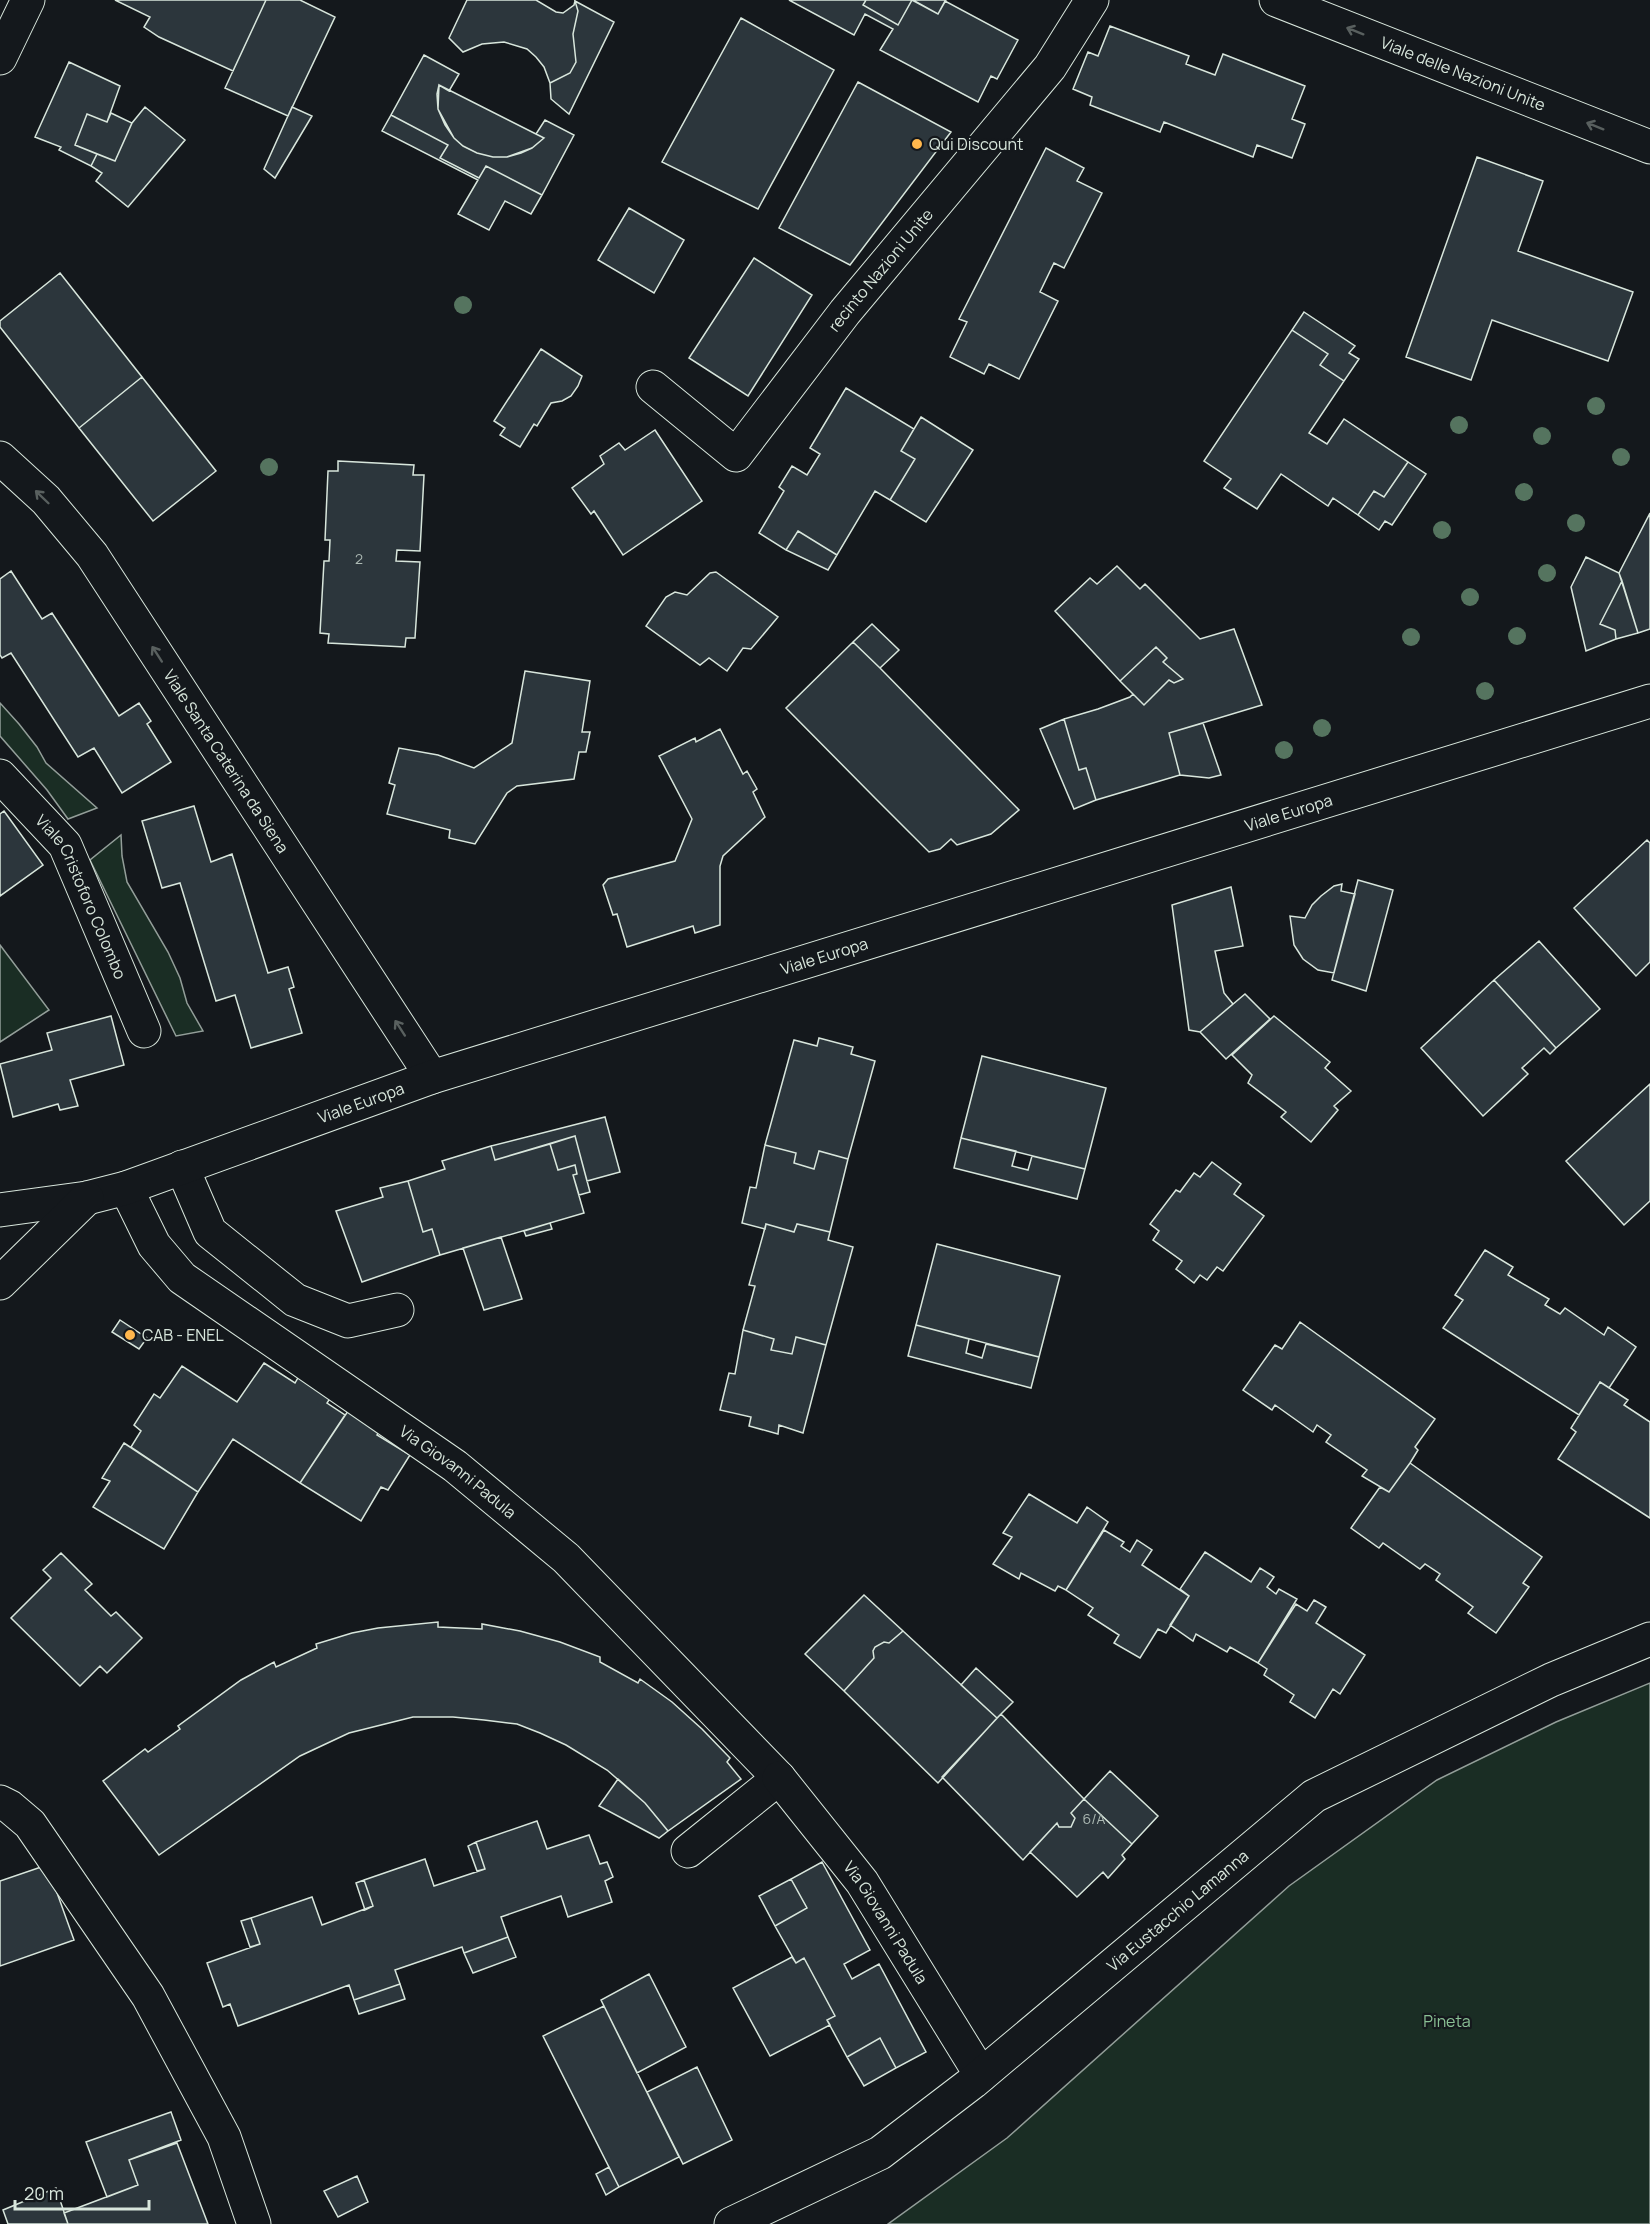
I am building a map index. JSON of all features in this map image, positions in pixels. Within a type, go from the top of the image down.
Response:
[{"type":"street","points":[[0,58],[28,0]]},
{"type":"street","name":"recinto Nazioni Unite","points":[[653,387],[736,455],[845,312],[1050,67],[1092,0]]},
{"type":"street","name":"Viale delle Nazioni Unite","points":[[1276,0],[1650,147]]},
{"type":"street","name":"Viale Santa Caterina da Siena","points":[[0,458],[46,500],[92,555],[432,1077]]},
{"type":"street","name":"Viale Europa","points":[[0,1210],[87,1198],[126,1188],[432,1077],[1650,700]]},
{"type":"street","name":"Viale Cristoforo Colombo","points":[[0,776],[65,845],[144,1031]]},
{"type":"street","points":[[182,1167],[210,1232],[295,1300],[348,1321],[397,1310]]},
{"type":"street","name":"Via Giovanni Padula","points":[[126,1188],[154,1245],[182,1278],[455,1466],[566,1558],[779,1778],[862,1882],[981,2075]]},
{"type":"street","points":[[0,1282],[87,1198]]},
{"type":"street","name":"Via Eustacchio Lamanna","points":[[731,2224],[880,2153],[981,2075],[1314,1796],[1551,1680],[1650,1639]]},
{"type":"street","points":[[688,1851],[779,1778]]},
{"type":"street","points":[[0,1802],[10,1807],[30,1824],[148,1996],[224,2137],[254,2224]]},
{"type":"green space","points":[[0,703],[37,747],[46,763],[97,808],[68,819],[47,790],[0,736]]},
{"type":"green space","points":[[121,835],[127,882],[168,952],[180,978],[187,1003],[203,1031],[176,1036],[90,860]]},
{"type":"green space","points":[[0,945],[49,1010],[0,1042]]},
{"type":"green space","name":"Pineta","points":[[1650,1683],[1650,2224],[888,2224],[1007,2138],[1289,1886],[1437,1780],[1556,1722]]},
{"type":"building","points":[[115,0],[266,0],[233,71],[159,37],[144,27],[150,17]]},
{"type":"building","points":[[266,0],[300,0],[335,17],[288,116],[225,88]]},
{"type":"building","points":[[467,0],[536,0],[556,12],[563,13],[574,5],[575,1],[578,11],[573,34],[576,62],[570,73],[550,83],[544,67],[536,57],[527,49],[504,42],[482,44],[463,52],[449,38]]},
{"type":"building","points":[[789,0],[866,0],[863,5],[898,25],[912,0],[938,14],[945,1],[1018,40],[997,79],[991,76],[978,102],[880,50],[893,29],[865,14],[854,35]]},
{"type":"building","points":[[866,0],[912,0],[898,25],[863,5]]},
{"type":"building","points":[[913,0],[946,0],[938,14]]},
{"type":"building","points":[[575,1],[614,22],[569,114],[551,99],[550,83],[570,73],[576,62],[573,34],[578,11]]},
{"type":"building","points":[[741,18],[834,70],[758,209],[662,162]]},
{"type":"building","points":[[1110,26],[1189,56],[1186,64],[1215,75],[1223,54],[1305,86],[1292,119],[1305,124],[1292,158],[1257,145],[1253,157],[1164,122],[1160,132],[1090,105],[1092,97],[1073,89],[1088,52],[1098,56]]},
{"type":"building","points":[[424,55],[459,74],[449,91],[439,85],[437,94],[438,109],[445,125],[463,146],[493,157],[507,157],[521,153],[532,148],[544,138],[536,134],[545,120],[574,135],[542,195],[486,166],[479,178],[440,158],[448,145],[391,115]]},
{"type":"building","points":[[69,62],[120,86],[107,122],[87,114],[75,145],[97,154],[91,166],[59,150],[61,147],[35,137]]},
{"type":"building","points":[[858,82],[951,132],[850,265],[779,228]]},
{"type":"building","points":[[439,85],[544,138],[532,148],[507,157],[493,157],[477,153],[463,146],[454,138],[438,109]]},
{"type":"building","points":[[145,107],[185,140],[128,207],[96,181],[102,173],[91,166],[97,154],[115,161],[132,123]]},
{"type":"building","points":[[292,107],[312,116],[275,178],[264,169]]},
{"type":"building","points":[[111,113],[132,123],[115,161],[75,145],[87,114],[107,122]]},
{"type":"building","points":[[391,115],[448,145],[440,158],[479,178],[486,166],[542,195],[531,214],[505,201],[489,230],[458,214],[478,180],[382,131]]},
{"type":"building","points":[[1046,148],[1084,168],[1077,181],[1102,193],[1064,268],[1054,263],[1040,292],[1058,301],[1019,379],[989,364],[984,374],[950,357],[967,322],[959,319]]},
{"type":"building","points":[[1477,157],[1543,181],[1518,251],[1633,292],[1608,361],[1492,320],[1471,380],[1406,357]]},
{"type":"building","points":[[629,208],[684,240],[654,293],[598,260]]},
{"type":"building","points":[[754,258],[812,295],[748,396],[689,358]]},
{"type":"building","points":[[60,273],[142,377],[79,428],[0,327],[0,321]]},
{"type":"building","points":[[1304,312],[1355,346],[1349,353],[1359,359],[1344,381],[1320,365],[1328,354],[1292,330]]},
{"type":"building","points":[[1292,330],[1328,354],[1320,365],[1344,381],[1309,433],[1327,444],[1344,419],[1408,462],[1384,497],[1374,491],[1358,515],[1333,498],[1328,506],[1281,474],[1257,509],[1224,488],[1231,479],[1204,461]]},
{"type":"building","points":[[541,349],[582,376],[571,396],[551,403],[537,426],[534,424],[520,447],[500,435],[505,428],[494,421]]},
{"type":"building","points":[[142,377],[216,471],[153,521],[79,428]]},
{"type":"building","points":[[846,388],[914,429],[901,451],[915,459],[890,500],[875,491],[837,555],[798,531],[786,550],[759,533],[784,491],[779,487],[792,466],[807,475],[820,454],[810,448]]},
{"type":"building","points":[[921,417],[973,450],[926,522],[890,500],[915,459],[901,451]]},
{"type":"building","points":[[655,430],[702,501],[623,555],[594,511],[591,514],[572,488],[604,464],[600,456],[619,443],[625,450]]},
{"type":"building","points":[[338,461],[414,465],[413,475],[424,475],[420,551],[397,550],[396,561],[420,562],[415,638],[406,638],[405,647],[328,643],[329,634],[320,633],[324,561],[329,561],[330,540],[325,540],[328,471],[338,471]]},
{"type":"building","points":[[1408,462],[1426,474],[1392,525],[1385,521],[1379,530],[1358,515],[1374,491],[1384,497]]},
{"type":"building","points":[[1650,513],[1650,629],[1638,633],[1619,573]]},
{"type":"building","points":[[798,531],[837,555],[828,570],[786,550]]},
{"type":"building","points":[[1586,557],[1619,573],[1622,581],[1600,624],[1615,630],[1616,639],[1586,651],[1571,587]]},
{"type":"building","points":[[1117,566],[1140,589],[1145,584],[1200,639],[1234,629],[1262,705],[1169,733],[1180,775],[1096,800],[1086,768],[1079,770],[1064,719],[1098,709],[1133,694],[1144,705],[1169,680],[1174,683],[1183,679],[1163,662],[1167,658],[1156,647],[1120,681],[1055,611],[1090,578],[1097,584]]},
{"type":"building","points":[[11,571],[42,619],[52,613],[119,716],[139,703],[151,721],[147,724],[171,762],[122,793],[94,748],[78,757],[11,653],[2,658],[0,655],[0,579]]},
{"type":"building","points":[[716,572],[778,617],[751,649],[743,648],[727,671],[709,658],[700,665],[646,626],[666,597],[675,592],[687,595],[710,573]]},
{"type":"building","points":[[1622,581],[1638,633],[1616,639],[1615,630],[1600,624]]},
{"type":"building","points":[[872,624],[899,650],[880,668],[853,642]]},
{"type":"building","points":[[853,642],[1019,810],[991,834],[957,845],[951,839],[940,849],[929,852],[786,708]]},
{"type":"building","points":[[1156,647],[1167,658],[1163,662],[1183,679],[1174,683],[1169,680],[1144,705],[1120,681]]},
{"type":"building","points":[[525,671],[590,681],[582,732],[590,732],[586,752],[579,752],[574,779],[517,786],[507,793],[475,844],[449,838],[450,830],[387,814],[395,785],[389,783],[399,748],[438,755],[474,768],[512,743]]},
{"type":"building","points":[[1064,719],[1079,770],[1086,768],[1096,800],[1074,809],[1040,729]]},
{"type":"building","points":[[1203,723],[1221,775],[1209,778],[1180,775],[1169,733]]},
{"type":"building","points":[[720,729],[743,774],[747,771],[757,789],[753,792],[765,817],[723,856],[720,866],[720,925],[695,933],[693,926],[627,947],[617,914],[613,915],[603,885],[608,879],[675,861],[692,819],[659,756],[695,738],[696,742]]},
{"type":"building","points":[[194,806],[211,862],[232,854],[268,973],[288,967],[294,987],[289,989],[302,1033],[251,1048],[235,995],[216,1001],[180,883],[162,888],[142,821]]},
{"type":"building","points":[[4,811],[43,865],[0,896],[0,814]]},
{"type":"building","points":[[1647,840],[1650,843],[1650,962],[1636,976],[1574,908]]},
{"type":"building","points":[[1358,880],[1393,890],[1366,991],[1332,980]]},
{"type":"building","points":[[1342,884],[1341,891],[1355,894],[1334,973],[1318,970],[1303,959],[1294,945],[1290,916],[1305,918],[1312,905],[1321,896],[1334,886]]},
{"type":"building","points":[[1231,887],[1243,946],[1215,951],[1224,993],[1233,1004],[1200,1032],[1189,1030],[1172,905]]},
{"type":"building","points":[[1539,941],[1600,1009],[1556,1048],[1494,980]]},
{"type":"building","points":[[1494,980],[1556,1048],[1550,1054],[1544,1048],[1522,1068],[1528,1074],[1483,1116],[1421,1048]]},
{"type":"building","points":[[1245,994],[1270,1019],[1226,1059],[1200,1032]]},
{"type":"building","points":[[111,1016],[124,1065],[70,1080],[78,1106],[60,1110],[58,1104],[13,1117],[0,1064],[52,1050],[47,1033]]},
{"type":"building","points":[[1274,1016],[1330,1062],[1325,1068],[1351,1091],[1334,1106],[1338,1110],[1311,1142],[1281,1117],[1286,1112],[1248,1083],[1252,1075],[1232,1055]]},
{"type":"building","points":[[819,1038],[853,1047],[851,1054],[875,1061],[848,1159],[819,1151],[814,1169],[794,1163],[796,1153],[765,1145],[794,1040],[817,1046]]},
{"type":"building","points":[[982,1056],[1106,1088],[1085,1169],[961,1138]]},
{"type":"building","points":[[1650,1084],[1650,1201],[1624,1225],[1566,1161]]},
{"type":"building","points":[[605,1117],[620,1172],[587,1181],[575,1136],[495,1160],[491,1146]]},
{"type":"building","points":[[575,1136],[590,1192],[579,1195],[573,1175],[577,1174],[575,1165],[558,1170],[550,1144]]},
{"type":"building","points":[[961,1138],[1016,1151],[1012,1166],[1028,1170],[1032,1156],[1085,1169],[1077,1199],[954,1168]]},
{"type":"building","points":[[550,1144],[558,1170],[575,1165],[577,1174],[573,1175],[584,1213],[440,1255],[432,1229],[423,1232],[408,1181],[445,1169],[442,1161],[491,1146],[495,1160]]},
{"type":"building","points":[[765,1145],[796,1153],[794,1163],[814,1169],[819,1151],[848,1159],[830,1232],[797,1224],[794,1232],[766,1224],[765,1229],[742,1223],[750,1187],[756,1188]]},
{"type":"building","points":[[1212,1162],[1241,1184],[1234,1194],[1264,1216],[1223,1271],[1217,1267],[1207,1280],[1200,1275],[1194,1283],[1176,1269],[1182,1261],[1153,1240],[1159,1231],[1150,1224],[1176,1190],[1180,1192],[1194,1173],[1200,1177]]},
{"type":"building","points":[[408,1181],[423,1232],[432,1229],[440,1255],[362,1282],[336,1211],[383,1197],[380,1188]]},
{"type":"building","points":[[550,1223],[552,1229],[526,1236],[524,1231]]},
{"type":"building","points":[[766,1224],[794,1232],[797,1224],[830,1232],[828,1240],[853,1247],[826,1345],[796,1337],[792,1354],[771,1350],[774,1339],[743,1330],[755,1286],[749,1285]]},
{"type":"building","points":[[501,1237],[522,1299],[484,1310],[463,1248]]},
{"type":"building","points":[[937,1244],[1060,1276],[1039,1357],[916,1325]]},
{"type":"building","points":[[1485,1250],[1513,1267],[1508,1275],[1549,1299],[1545,1305],[1560,1314],[1565,1308],[1604,1335],[1608,1327],[1636,1347],[1609,1388],[1600,1382],[1579,1415],[1443,1328],[1463,1300],[1455,1295]]},
{"type":"building","name":"CAB - ENEL","points":[[120,1320],[147,1338],[139,1349],[112,1332]]},
{"type":"building","points":[[1300,1322],[1435,1419],[1415,1447],[1418,1450],[1410,1463],[1389,1492],[1362,1476],[1367,1470],[1326,1442],[1331,1435],[1317,1425],[1313,1432],[1275,1405],[1272,1410],[1243,1390],[1275,1345],[1282,1349]]},
{"type":"building","points":[[916,1325],[969,1339],[966,1353],[982,1358],[986,1344],[1039,1357],[1031,1388],[908,1356]]},
{"type":"building","points":[[743,1330],[774,1339],[771,1350],[792,1354],[796,1337],[826,1345],[803,1433],[779,1425],[778,1434],[749,1426],[751,1417],[720,1410],[729,1373],[735,1374]]},
{"type":"building","points":[[264,1363],[295,1383],[299,1376],[331,1397],[327,1403],[345,1415],[300,1483],[233,1439],[198,1492],[131,1447],[141,1431],[134,1425],[154,1394],[160,1398],[182,1366],[237,1402]]},
{"type":"building","points":[[1600,1382],[1628,1400],[1624,1405],[1650,1422],[1650,1518],[1558,1459],[1576,1432],[1571,1428]]},
{"type":"building","points":[[350,1408],[381,1428],[377,1435],[410,1455],[388,1490],[381,1487],[361,1521],[300,1483]]},
{"type":"building","points":[[124,1443],[198,1492],[164,1549],[93,1507],[110,1481],[102,1478]]},
{"type":"building","points":[[1410,1463],[1542,1557],[1523,1583],[1529,1587],[1496,1633],[1468,1613],[1473,1607],[1436,1580],[1440,1574],[1425,1564],[1420,1569],[1383,1543],[1379,1548],[1351,1528],[1380,1487],[1389,1492]]},
{"type":"building","points":[[1029,1494],[1077,1523],[1087,1507],[1108,1522],[1066,1590],[1058,1586],[1055,1591],[1021,1573],[1019,1579],[993,1564],[1012,1537],[1003,1533]]},
{"type":"building","points":[[1104,1530],[1124,1542],[1121,1546],[1130,1552],[1137,1540],[1152,1550],[1142,1565],[1189,1596],[1166,1633],[1158,1629],[1140,1658],[1114,1643],[1119,1635],[1088,1615],[1093,1608],[1066,1590]]},
{"type":"building","points":[[1205,1552],[1251,1582],[1260,1568],[1274,1577],[1267,1587],[1276,1594],[1279,1589],[1297,1599],[1258,1663],[1230,1647],[1227,1652],[1196,1634],[1193,1641],[1170,1625],[1189,1596],[1180,1589]]},
{"type":"building","points":[[61,1553],[92,1584],[85,1590],[111,1616],[116,1612],[142,1638],[107,1673],[100,1666],[80,1686],[11,1618],[51,1578],[43,1570]]},
{"type":"building","points":[[864,1595],[903,1631],[889,1643],[884,1642],[875,1647],[874,1658],[844,1691],[805,1654]]},
{"type":"building","points":[[1314,1600],[1326,1607],[1316,1623],[1365,1655],[1340,1694],[1333,1689],[1315,1718],[1290,1702],[1294,1695],[1264,1675],[1267,1669],[1258,1663],[1296,1604],[1307,1611]]},
{"type":"building","points":[[438,1622],[438,1627],[482,1629],[482,1624],[520,1631],[560,1642],[600,1657],[600,1662],[638,1683],[640,1679],[672,1702],[730,1758],[727,1762],[741,1779],[668,1831],[645,1803],[607,1770],[566,1745],[540,1733],[517,1724],[453,1717],[413,1717],[349,1733],[300,1756],[159,1855],[103,1781],[145,1749],[148,1752],[180,1729],[178,1726],[241,1680],[274,1662],[276,1667],[317,1648],[316,1644],[352,1633]]},
{"type":"building","points":[[903,1631],[997,1718],[938,1783],[844,1691],[874,1658],[875,1647],[884,1642],[889,1643]]},
{"type":"building","points":[[976,1668],[1013,1702],[997,1718],[961,1685]]},
{"type":"building","points":[[1001,1714],[1084,1799],[1071,1813],[1075,1818],[1071,1827],[1059,1827],[1057,1823],[1023,1860],[942,1777]]},
{"type":"building","points":[[1110,1771],[1158,1816],[1132,1844],[1084,1799]]},
{"type":"building","points":[[618,1779],[645,1803],[668,1831],[659,1838],[599,1806]]},
{"type":"building","points":[[1084,1799],[1132,1844],[1122,1855],[1125,1859],[1108,1878],[1103,1872],[1077,1897],[1030,1852],[1057,1823],[1059,1827],[1071,1827],[1075,1818],[1071,1813]]},
{"type":"building","points":[[537,1821],[547,1849],[589,1835],[600,1864],[607,1862],[613,1877],[605,1881],[612,1902],[568,1917],[561,1896],[501,1917],[508,1937],[464,1953],[462,1947],[395,1970],[400,1984],[354,2000],[349,1985],[238,2026],[230,2004],[223,2007],[207,1963],[260,1944],[251,1918],[312,1897],[322,1925],[373,1906],[364,1880],[425,1859],[434,1886],[485,1869],[476,1842]]},
{"type":"building","points":[[476,1842],[485,1869],[477,1871],[468,1846]]},
{"type":"building","points":[[822,1862],[870,1950],[844,1964],[852,1979],[879,1964],[926,2052],[896,2068],[880,2038],[847,2057],[827,2020],[835,2016],[804,1958],[796,1963],[775,1926],[807,1908],[791,1879]]},
{"type":"building","points":[[47,1865],[74,1940],[0,1966],[0,1881]]},
{"type":"building","points":[[791,1879],[807,1908],[775,1926],[759,1896]]},
{"type":"building","points":[[364,1880],[373,1906],[365,1910],[356,1883]]},
{"type":"building","points":[[251,1918],[260,1944],[250,1947],[241,1921]]},
{"type":"building","points":[[508,1937],[516,1957],[473,1973],[464,1953]]},
{"type":"building","points":[[792,1957],[796,1963],[804,1958],[835,2016],[827,2020],[830,2025],[770,2056],[733,1988]]},
{"type":"building","points":[[649,1974],[686,2047],[637,2073],[601,2000]]},
{"type":"building","points":[[400,1984],[405,1999],[359,2014],[354,2000]]},
{"type":"building","points":[[604,2006],[679,2157],[619,2187],[543,2036]]},
{"type":"building","points":[[880,2038],[896,2068],[864,2086],[847,2057]]},
{"type":"building","points":[[697,2067],[732,2140],[683,2164],[647,2092]]},
{"type":"building","points":[[171,2112],[181,2140],[129,2160],[138,2185],[107,2197],[86,2142]]},
{"type":"building","points":[[177,2143],[208,2224],[68,2224],[64,2213],[138,2185],[129,2160]]},
{"type":"building","points":[[609,2167],[619,2187],[606,2195],[596,2174]]},
{"type":"building","points":[[357,2176],[368,2202],[338,2217],[324,2191]]},
{"type":"building","points":[[56,2188],[68,2224],[8,2224],[3,2210]]},
{"type":"place","name":"Qui Discount","points":[[917,144]]},
{"type":"place","name":"CAB - ENEL","points":[[130,1335]]}]
